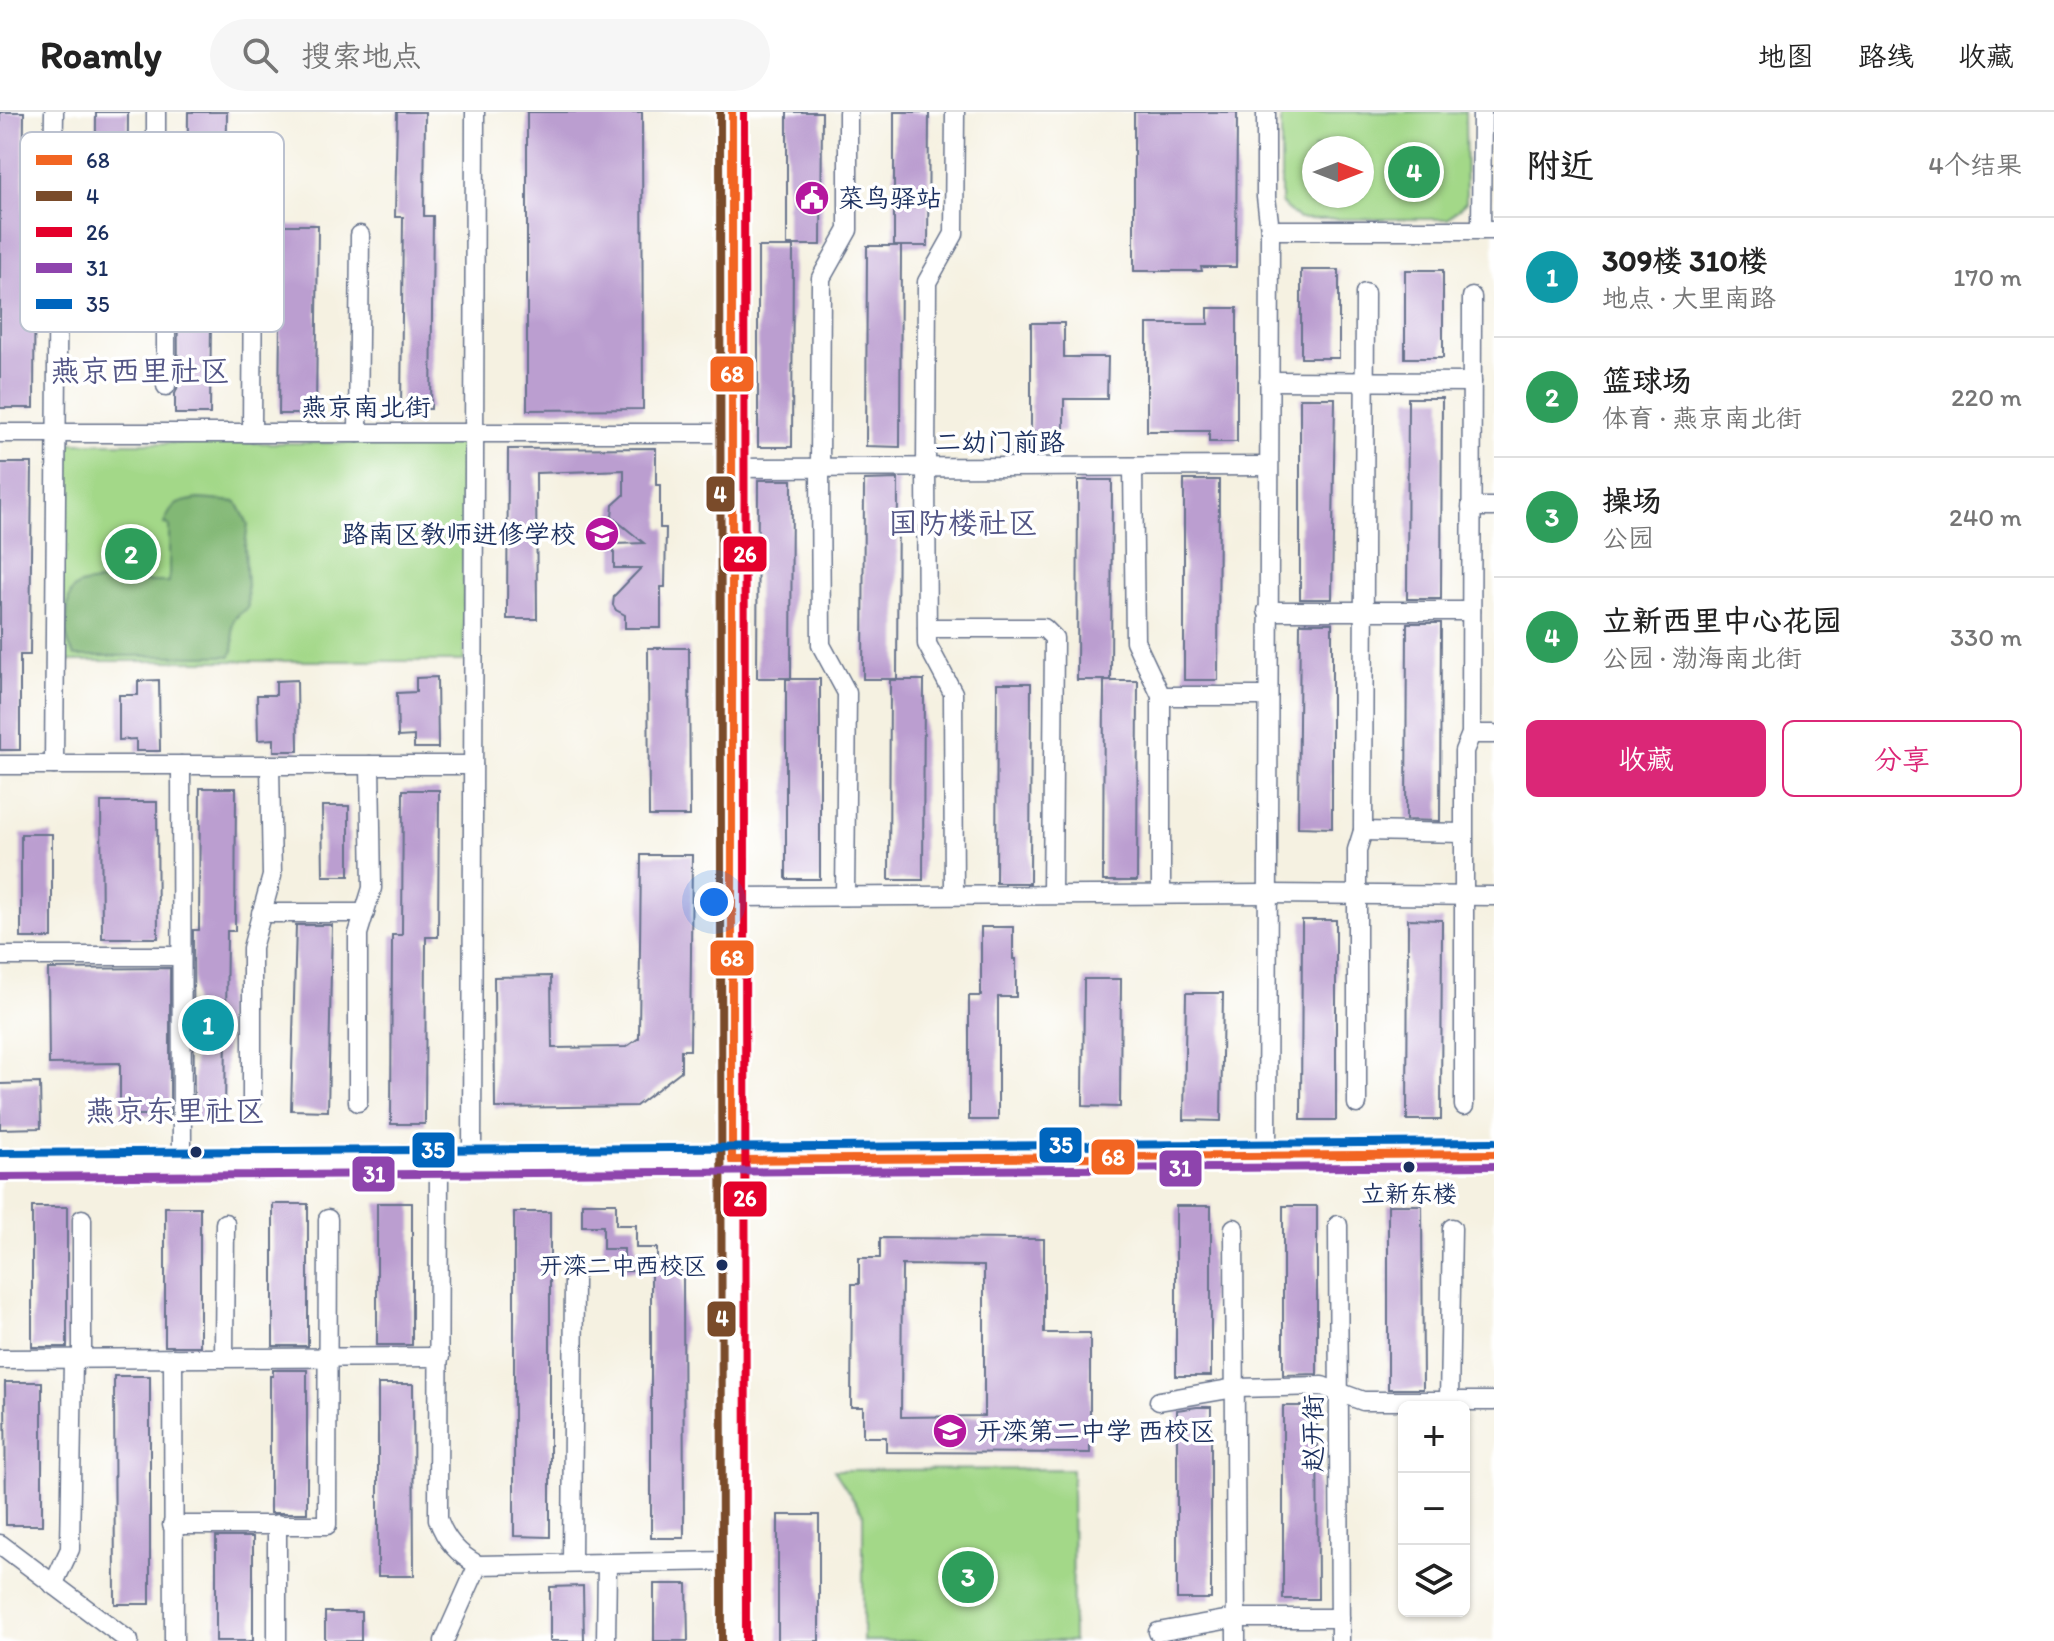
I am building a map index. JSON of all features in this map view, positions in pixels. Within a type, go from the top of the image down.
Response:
[{"type":"street","points":[[54,112],[54,132]]},
{"type":"street","points":[[472,1161],[475,112]]},
{"type":"street","points":[[732,112],[734,1641]]},
{"type":"street","points":[[845,896],[847,693],[821,645],[820,469],[821,278],[848,230],[848,112]]},
{"type":"street","points":[[954,895],[953,693],[927,644],[926,468],[927,282],[954,234],[955,112]]},
{"type":"street","points":[[1266,112],[1266,197],[1270,230],[1267,1155]]},
{"type":"street","points":[[1270,230],[1487,230],[1482,112]]},
{"type":"street","points":[[358,433],[360,235]]},
{"type":"street","points":[[1357,1104],[1357,850],[1363,831],[1365,293]]},
{"type":"street","points":[[1464,1106],[1463,833],[1464,751],[1471,734],[1472,297]]},
{"type":"street","points":[[54,765],[57,332]]},
{"type":"street","points":[[166,332],[166,386]]},
{"type":"street","points":[[252,433],[253,332]]},
{"type":"street","points":[[1269,381],[1472,382]]},
{"type":"street","name":"燕京南北街","points":[[0,433],[732,433]]},
{"type":"street","name":"二幼门前路","points":[[732,468],[1267,466]]},
{"type":"street","points":[[1133,467],[1135,641],[1161,696],[1161,894]]},
{"type":"street","points":[[1471,507],[1494,507]]},
{"type":"street","points":[[1267,611],[1471,611]]},
{"type":"street","points":[[927,628],[1044,628],[1054,638],[1052,894]]},
{"type":"street","points":[[1161,696],[1268,696]]},
{"type":"street","points":[[1471,734],[1494,734]]},
{"type":"street","points":[[0,765],[473,765]]},
{"type":"street","points":[[181,765],[182,1158]]},
{"type":"street","points":[[252,1101],[252,948],[272,876],[270,765]]},
{"type":"street","points":[[358,1102],[358,934],[372,888],[370,765]]},
{"type":"street","points":[[1363,831],[1463,833]]},
{"type":"street","points":[[732,897],[1052,894],[1494,896]]},
{"type":"street","points":[[261,913],[365,913]]},
{"type":"street","points":[[0,956],[181,956]]},
{"type":"street","points":[[0,1165],[1494,1154]]},
{"type":"street","points":[[439,1161],[438,1519],[443,1535],[467,1559],[478,1565],[734,1561]]},
{"type":"street","points":[[53,1585],[70,1549],[82,1219]]},
{"type":"street","points":[[172,1525],[327,1525],[328,1219]]},
{"type":"street","points":[[224,1358],[225,1223]]},
{"type":"street","name":"赵开街","points":[[1338,1225],[1340,1641]]},
{"type":"street","points":[[1234,1228],[1236,1641]]},
{"type":"street","points":[[1449,1401],[1452,1228]]},
{"type":"street","points":[[572,1563],[574,1278]]},
{"type":"street","points":[[0,1359],[440,1357]]},
{"type":"street","points":[[173,1358],[174,1641]]},
{"type":"street","points":[[1159,1401],[1235,1388],[1322,1386],[1363,1401],[1398,1401]]},
{"type":"street","points":[[1470,1401],[1494,1401]]},
{"type":"street","points":[[277,1524],[277,1641]]},
{"type":"street","points":[[0,1544],[129,1641]]},
{"type":"street","points":[[606,1641],[607,1563]]},
{"type":"street","points":[[444,1641],[478,1565]]},
{"type":"street","points":[[1158,1632],[1236,1618],[1340,1618]]},
{"type":"green space","points":[[1281,112],[1465,112],[1466,202],[1448,219],[1298,219],[1281,203]]},
{"type":"green space","points":[[61,443],[463,443],[464,661],[61,661]]},
{"type":"green space","points":[[199,499],[237,502],[248,524],[245,547],[248,608],[235,619],[231,656],[75,656],[68,642],[66,626],[73,589],[93,583],[169,582],[169,525],[164,524],[176,505]]},
{"type":"green space","points":[[1072,1469],[1073,1641],[863,1641],[863,1514],[834,1470]]},
{"type":"building","points":[[0,112],[24,112],[24,132],[20,132],[20,332],[34,332],[34,408],[0,408]]},
{"type":"building","points":[[96,112],[128,112],[128,132],[96,132]]},
{"type":"building","points":[[188,112],[227,112],[227,132],[188,132]]},
{"type":"building","points":[[397,112],[425,112],[424,216],[433,216],[431,409],[401,409],[403,217],[395,217]]},
{"type":"building","points":[[527,112],[642,112],[643,409],[527,410]]},
{"type":"building","points":[[787,112],[822,112],[821,245],[787,245]]},
{"type":"building","points":[[894,112],[929,112],[928,246],[894,246]]},
{"type":"building","points":[[1134,112],[1237,112],[1236,267],[1201,267],[1202,271],[1134,271]]},
{"type":"building","points":[[284,225],[318,225],[316,414],[279,414],[280,332],[284,332]]},
{"type":"building","points":[[867,246],[901,246],[900,447],[866,446]]},
{"type":"building","points":[[758,247],[793,247],[792,447],[758,447]]},
{"type":"building","points":[[1301,270],[1339,270],[1339,358],[1301,358]]},
{"type":"building","points":[[1405,270],[1443,270],[1443,358],[1405,358]]},
{"type":"building","points":[[1208,308],[1237,308],[1237,442],[1209,442],[1209,431],[1147,431],[1147,324],[1208,324]]},
{"type":"building","points":[[1031,323],[1064,323],[1064,357],[1108,357],[1107,399],[1064,399],[1064,432],[1031,432]]},
{"type":"building","points":[[178,332],[211,332],[210,414],[175,414]]},
{"type":"building","points":[[1300,398],[1335,398],[1332,599],[1300,599]]},
{"type":"building","points":[[1408,398],[1442,398],[1441,599],[1407,599]]},
{"type":"building","points":[[656,448],[660,528],[666,528],[661,628],[625,628],[625,615],[613,605],[614,596],[641,568],[614,568],[614,544],[644,543],[612,517],[613,505],[624,495],[624,470],[536,473],[537,619],[507,619],[508,449]]},
{"type":"building","points":[[0,463],[32,463],[30,655],[20,655],[20,750],[0,750]]},
{"type":"building","points":[[898,479],[897,679],[863,679],[864,480]]},
{"type":"building","points":[[758,480],[792,480],[791,678],[757,678]]},
{"type":"building","points":[[1078,480],[1112,480],[1111,680],[1077,680]]},
{"type":"building","points":[[1184,480],[1219,480],[1218,680],[1184,680]]},
{"type":"building","points":[[1300,623],[1332,623],[1332,828],[1298,827]]},
{"type":"building","points":[[1407,623],[1441,623],[1440,821],[1406,820]]},
{"type":"building","points":[[648,648],[689,648],[690,816],[649,816]]},
{"type":"building","points":[[437,677],[438,748],[414,748],[414,736],[398,737],[397,693],[416,692],[416,678]]},
{"type":"building","points":[[786,679],[820,679],[820,879],[786,879]]},
{"type":"building","points":[[159,680],[160,751],[136,751],[136,739],[119,740],[119,695],[138,695],[138,681]]},
{"type":"building","points":[[297,680],[298,751],[274,751],[274,739],[258,740],[257,695],[276,695],[276,681]]},
{"type":"building","points":[[890,680],[924,680],[923,880],[889,880]]},
{"type":"building","points":[[1104,681],[1138,681],[1137,881],[1103,881]]},
{"type":"building","points":[[997,683],[1031,683],[1030,883],[996,883]]},
{"type":"building","points":[[200,788],[236,788],[235,931],[227,931],[225,1119],[194,1119],[193,930],[199,930]]},
{"type":"building","points":[[403,790],[439,790],[438,937],[426,937],[425,1124],[391,1124],[392,935],[402,935]]},
{"type":"building","points":[[101,802],[157,802],[158,938],[102,938]]},
{"type":"building","points":[[322,806],[349,806],[349,876],[323,876]]},
{"type":"building","points":[[21,834],[52,834],[52,938],[21,938]]},
{"type":"building","points":[[641,855],[692,855],[690,1050],[681,1050],[681,1071],[636,1106],[495,1108],[494,977],[551,976],[552,1048],[626,1047],[639,1038]]},
{"type":"building","points":[[1408,919],[1442,920],[1441,1120],[1407,1120]]},
{"type":"building","points":[[1302,920],[1336,920],[1336,1120],[1301,1120]]},
{"type":"building","points":[[296,925],[332,925],[328,1111],[291,1110]]},
{"type":"building","points":[[981,927],[1013,927],[1013,959],[1016,959],[1016,997],[998,997],[998,1120],[969,1120],[969,996],[981,996]]},
{"type":"building","points":[[170,968],[170,1115],[120,1115],[120,1063],[49,1064],[48,969]]},
{"type":"building","points":[[1084,979],[1121,979],[1120,1107],[1083,1106]]},
{"type":"building","points":[[1186,993],[1223,993],[1221,1121],[1184,1120]]},
{"type":"building","points":[[40,1083],[41,1128],[0,1129],[0,1084]]},
{"type":"building","points":[[377,1203],[412,1203],[412,1345],[377,1345]]},
{"type":"building","points":[[582,1203],[616,1203],[616,1225],[636,1225],[636,1248],[657,1248],[657,1271],[683,1271],[684,1538],[651,1538],[651,1271],[624,1271],[624,1249],[603,1249],[603,1226],[582,1226]]},
{"type":"building","points":[[273,1204],[308,1204],[308,1346],[273,1346]]},
{"type":"building","points":[[1388,1205],[1422,1205],[1423,1389],[1388,1389]]},
{"type":"building","points":[[1176,1206],[1211,1206],[1211,1376],[1176,1376]]},
{"type":"building","points":[[1283,1206],[1317,1206],[1317,1374],[1283,1375]]},
{"type":"building","points":[[32,1207],[67,1207],[67,1347],[32,1347]]},
{"type":"building","points":[[165,1207],[200,1207],[200,1346],[165,1346]]},
{"type":"building","points":[[514,1212],[550,1212],[550,1537],[514,1536]]},
{"type":"building","points":[[880,1238],[1044,1239],[1044,1333],[1090,1333],[1090,1453],[886,1452],[886,1437],[863,1437],[863,1407],[851,1407],[852,1284],[859,1284],[859,1258],[880,1258]],"holes":[[[902,1265],[984,1266],[984,1416],[901,1417]]]},
{"type":"building","points":[[273,1370],[307,1370],[307,1513],[270,1513],[270,1376],[273,1376]]},
{"type":"building","points":[[114,1376],[150,1376],[150,1604],[115,1604]]},
{"type":"building","points":[[5,1382],[42,1382],[42,1525],[6,1525]]},
{"type":"building","points":[[378,1384],[413,1384],[414,1576],[378,1576]]},
{"type":"building","points":[[1283,1406],[1317,1406],[1318,1599],[1283,1599]]},
{"type":"building","points":[[1211,1407],[1211,1599],[1177,1599],[1177,1410]]},
{"type":"building","points":[[778,1515],[819,1515],[819,1641],[778,1641]]},
{"type":"building","points":[[216,1537],[253,1537],[253,1641],[216,1641]]},
{"type":"building","points":[[654,1584],[687,1584],[688,1641],[654,1641]]},
{"type":"building","points":[[583,1586],[584,1641],[550,1641],[550,1587]]},
{"type":"building","points":[[325,1612],[361,1612],[361,1641],[325,1641]]},
{"type":"transit line","name":"4","points":[[720,112],[722,1641]]},
{"type":"transit line","name":"68","points":[[732,112],[732,1160]]},
{"type":"transit line","name":"26","points":[[744,112],[746,1641]]},
{"type":"transit line","name":"35","points":[[0,1153],[1494,1142]]},
{"type":"transit line","name":"68","points":[[732,1160],[1494,1154]]},
{"type":"transit line","name":"31","points":[[0,1177],[1494,1166]]},
{"type":"place","name":"立新西里中心花园","points":[[1414,172]]},
{"type":"place","name":"菜鸟驿站","points":[[812,198]]},
{"type":"place","name":"路南区教师进修学校","points":[[602,534]]},
{"type":"place","name":"篮球场","points":[[131,554]]},
{"type":"place","name":"309楼 310楼","points":[[208,1025]]},
{"type":"place","name":"立新东楼","points":[[1409,1167]]},
{"type":"place","name":"开滦二中西校区","points":[[722,1265]]},
{"type":"place","name":"开滦第二中学 西校区","points":[[950,1431]]},
{"type":"place","name":"操场","points":[[968,1577]]},
{"type":"district","name":"燕京西里社区","points":[[140,370]]},
{"type":"district","name":"国防楼社区","points":[[963,522]]},
{"type":"district","name":"燕京东里社区","points":[[175,1110]]}]
